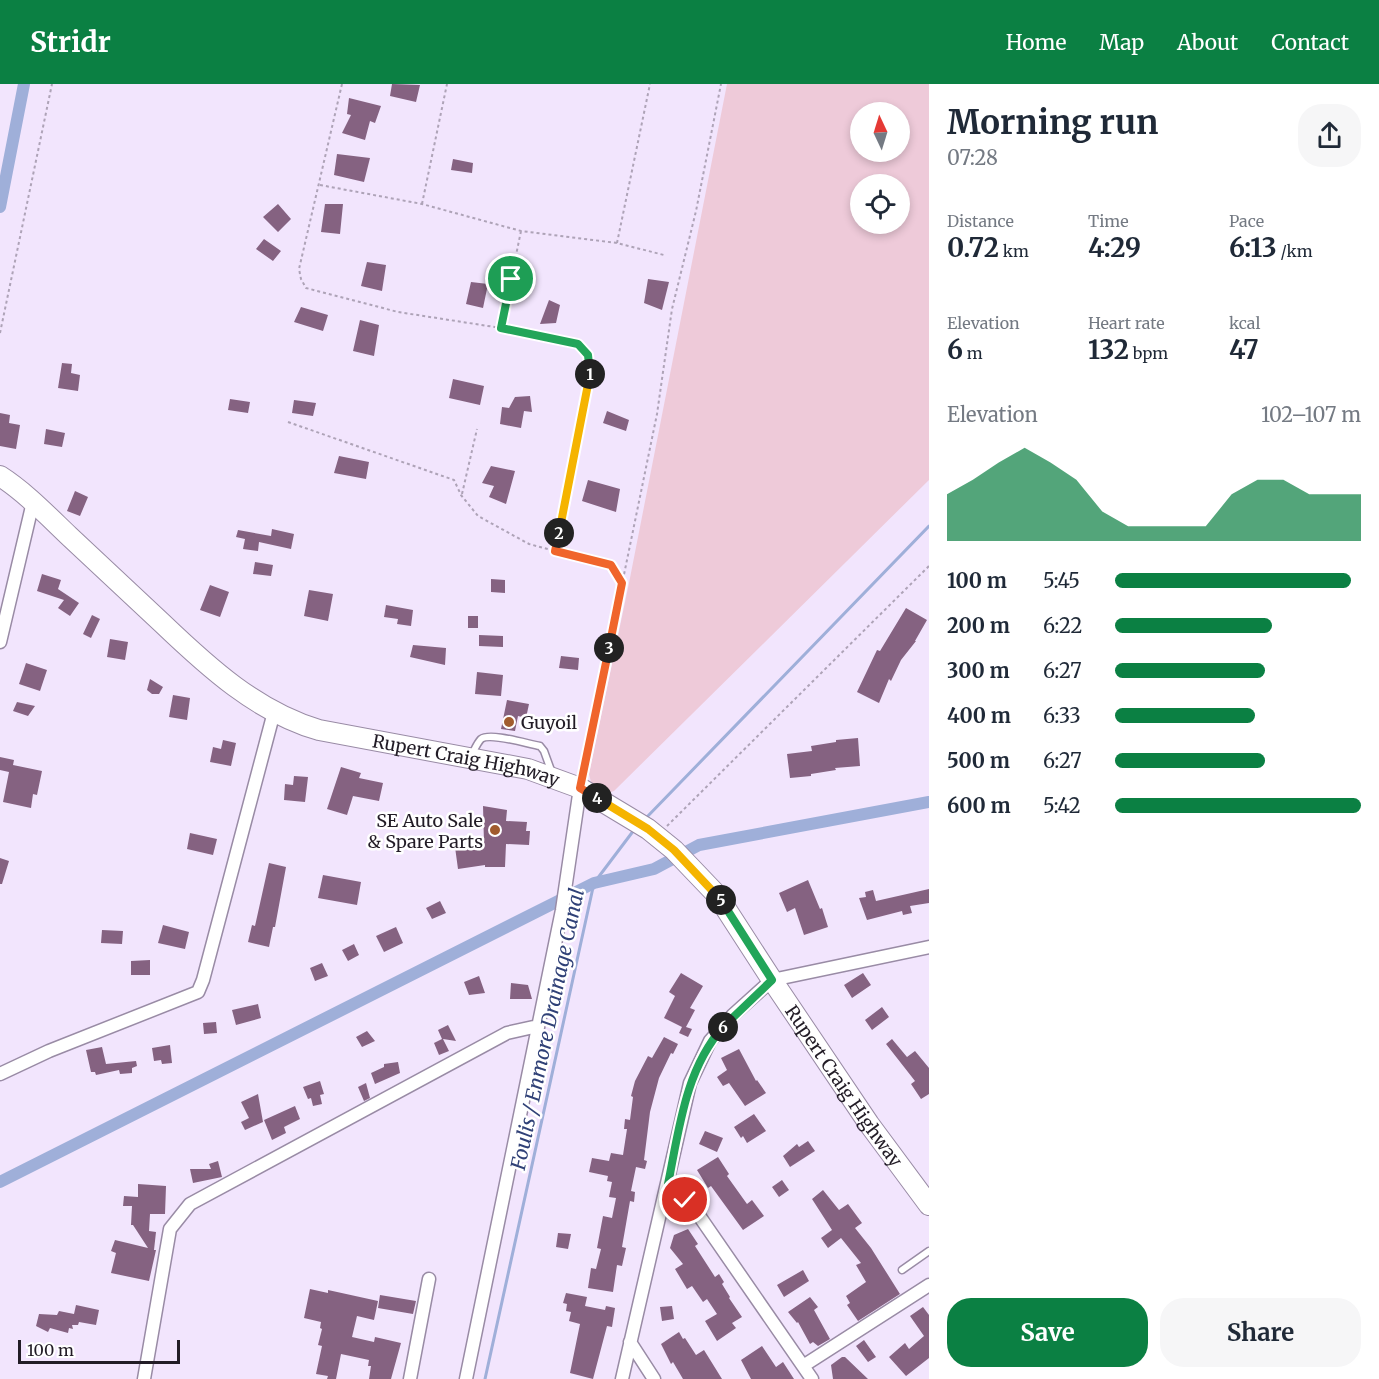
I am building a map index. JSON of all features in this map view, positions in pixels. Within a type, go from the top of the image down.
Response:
[{"type":"main road","name":"Rupert Craig Highway","points":[[0,476],[33,502],[183,644],[229,682],[274,712],[319,730],[528,769],[580,788],[615,808],[674,850],[717,895],[869,1124],[929,1205]]},
{"type":"street","points":[[0,642],[33,502]]},
{"type":"street","points":[[0,1074],[49,1051],[198,992],[274,712]]},
{"type":"street","points":[[466,1379],[562,910],[580,788]]},
{"type":"street","points":[[622,1379],[690,1083],[710,1041],[733,1015],[772,980],[929,947]]},
{"type":"street","points":[[144,1379],[170,1229],[190,1204],[507,1033],[538,1026]]},
{"type":"street","points":[[668,1184],[700,1216],[812,1379]]},
{"type":"street","points":[[410,1379],[429,1279]]},
{"type":"street","points":[[803,1366],[929,1285]]},
{"type":"street","points":[[630,1342],[654,1379]]},
{"type":"lane","points":[[902,1270],[929,1251]]},
{"type":"path","points":[[0,333],[52,84]]},
{"type":"path","points":[[342,84],[299,269],[301,279],[306,288],[398,312],[501,328],[578,344],[588,355],[591,370],[555,551]]},
{"type":"path","points":[[422,204],[447,84]]},
{"type":"path","points":[[617,243],[650,84]]},
{"type":"path","points":[[580,788],[657,414],[672,309],[696,211],[721,84]]},
{"type":"path","points":[[320,185],[422,204],[521,231],[617,243],[664,255]]},
{"type":"path","points":[[501,328],[521,231]]},
{"type":"path","points":[[288,422],[454,480],[461,495],[478,516],[529,544],[611,565],[622,583]]},
{"type":"path","points":[[461,495],[477,429]]},
{"type":"path","points":[[652,833],[929,566]]},
{"type":"shaded area","points":[[727,84],[929,84],[929,480],[614,791],[605,794],[592,786],[589,774]]},
{"type":"building","points":[[392,84],[420,85],[416,102],[390,96]]},
{"type":"building","points":[[349,98],[381,106],[375,123],[370,121],[365,140],[342,133],[351,115],[347,114]]},
{"type":"building","points":[[337,154],[370,158],[364,182],[334,175]]},
{"type":"building","points":[[453,159],[473,163],[472,173],[451,170]]},
{"type":"building","points":[[278,204],[291,219],[278,232],[263,217]]},
{"type":"building","points":[[325,204],[343,204],[340,234],[321,232]]},
{"type":"building","points":[[264,239],[281,251],[273,261],[256,249]]},
{"type":"building","points":[[367,262],[386,265],[382,291],[361,286]]},
{"type":"building","points":[[648,279],[669,282],[662,310],[644,303]]},
{"type":"building","points":[[471,282],[488,284],[483,308],[466,304]]},
{"type":"building","points":[[549,300],[560,305],[556,323],[540,324]]},
{"type":"building","points":[[301,307],[328,315],[323,331],[294,322]]},
{"type":"building","points":[[360,320],[379,325],[374,356],[353,351]]},
{"type":"building","points":[[62,363],[72,364],[71,373],[80,375],[78,391],[58,388]]},
{"type":"building","points":[[453,379],[484,386],[480,405],[449,398]]},
{"type":"building","points":[[530,396],[532,412],[524,411],[521,428],[500,424],[502,407],[509,408],[515,397]]},
{"type":"building","points":[[230,399],[250,402],[248,413],[228,410]]},
{"type":"building","points":[[294,400],[316,403],[313,416],[292,413]]},
{"type":"building","points":[[607,411],[629,420],[626,431],[603,423]]},
{"type":"building","points":[[0,413],[10,415],[9,423],[20,425],[16,449],[0,446]]},
{"type":"building","points":[[46,429],[65,433],[62,447],[44,444]]},
{"type":"building","points":[[339,456],[369,462],[366,479],[334,473]]},
{"type":"building","points":[[491,466],[515,471],[506,504],[489,497],[494,486],[482,483]]},
{"type":"building","points":[[588,480],[620,489],[616,512],[582,501]]},
{"type":"building","points":[[75,491],[88,497],[80,516],[67,511]]},
{"type":"building","points":[[272,529],[294,534],[291,549],[259,542],[258,551],[243,549],[245,539],[236,537],[238,530],[271,536]]},
{"type":"building","points":[[255,562],[273,565],[271,576],[253,574]]},
{"type":"building","points":[[42,574],[61,580],[58,589],[79,603],[70,616],[58,608],[64,600],[37,591]]},
{"type":"building","points":[[491,579],[505,580],[505,593],[491,592]]},
{"type":"building","points":[[210,585],[229,592],[220,617],[200,610]]},
{"type":"building","points":[[309,590],[333,594],[328,621],[304,616]]},
{"type":"building","points":[[386,605],[413,610],[411,626],[397,624],[398,619],[384,617]]},
{"type":"building","points":[[906,608],[927,620],[916,641],[901,660],[891,681],[889,679],[879,703],[857,692],[877,650],[880,651]]},
{"type":"building","points":[[92,615],[100,619],[91,638],[83,634]]},
{"type":"building","points":[[468,616],[478,616],[478,628],[468,628]]},
{"type":"building","points":[[479,635],[503,636],[503,647],[479,646]]},
{"type":"building","points":[[110,639],[128,642],[125,660],[107,657]]},
{"type":"building","points":[[413,645],[446,648],[445,665],[410,657]]},
{"type":"building","points":[[561,656],[579,658],[578,670],[559,668]]},
{"type":"building","points":[[26,663],[47,670],[40,691],[19,684]]},
{"type":"building","points":[[477,672],[503,675],[501,696],[475,694]]},
{"type":"building","points":[[150,679],[163,687],[159,694],[152,694],[147,690]]},
{"type":"building","points":[[173,695],[190,698],[187,720],[169,717]]},
{"type":"building","points":[[507,700],[529,704],[526,718],[518,716],[515,731],[501,729]]},
{"type":"building","points":[[17,702],[35,706],[28,716],[13,711]]},
{"type":"building","points":[[858,738],[860,766],[835,768],[836,770],[811,774],[811,776],[790,778],[787,754],[812,751],[811,746],[836,742],[836,740]]},
{"type":"building","points":[[223,740],[236,743],[231,766],[210,762],[213,747],[221,749]]},
{"type":"building","points":[[0,757],[14,760],[13,765],[42,771],[37,795],[33,794],[31,808],[3,802],[9,772],[0,770]]},
{"type":"building","points":[[341,767],[361,773],[359,778],[383,783],[379,801],[353,796],[347,815],[327,809]]},
{"type":"building","points":[[294,776],[308,777],[305,802],[284,800],[285,784],[293,785]]},
{"type":"building","points":[[483,806],[507,810],[506,821],[527,822],[526,831],[530,831],[529,845],[506,844],[505,867],[485,867],[485,865],[458,869],[455,847],[484,843]]},
{"type":"building","points":[[190,833],[217,839],[213,855],[187,849]]},
{"type":"building","points":[[0,858],[9,861],[2,884],[0,884]]},
{"type":"building","points":[[269,863],[286,867],[269,947],[248,942],[252,925],[255,926]]},
{"type":"building","points":[[323,875],[361,882],[357,905],[318,898]]},
{"type":"building","points":[[808,880],[820,909],[822,908],[828,927],[804,935],[795,908],[787,912],[779,893]]},
{"type":"building","points":[[929,889],[929,903],[910,906],[912,913],[903,915],[902,911],[867,920],[859,898],[866,897],[865,892],[873,890],[876,901]]},
{"type":"building","points":[[440,901],[446,913],[432,919],[426,908]]},
{"type":"building","points":[[163,925],[189,932],[185,949],[158,943]]},
{"type":"building","points":[[396,927],[403,943],[384,952],[376,936]]},
{"type":"building","points":[[102,930],[123,931],[122,944],[101,943]]},
{"type":"building","points":[[354,944],[359,955],[348,961],[342,950]]},
{"type":"building","points":[[150,960],[150,975],[131,975],[131,961]]},
{"type":"building","points":[[322,963],[328,976],[315,981],[310,968]]},
{"type":"building","points":[[681,973],[703,986],[690,1008],[695,1010],[686,1027],[692,1029],[688,1037],[679,1033],[682,1027],[664,1018],[675,996],[669,992]]},
{"type":"building","points":[[863,973],[871,985],[852,998],[844,985]]},
{"type":"building","points":[[479,976],[485,993],[469,995],[464,982]]},
{"type":"building","points":[[511,983],[528,985],[532,999],[510,999]]},
{"type":"building","points":[[258,1004],[261,1018],[236,1025],[232,1010]]},
{"type":"building","points":[[882,1007],[889,1017],[872,1030],[865,1020]]},
{"type":"building","points":[[216,1022],[217,1033],[204,1034],[203,1023]]},
{"type":"building","points":[[448,1025],[456,1041],[443,1039],[449,1051],[439,1055],[434,1043],[442,1039],[438,1030]]},
{"type":"building","points":[[367,1031],[375,1041],[362,1047],[356,1037]]},
{"type":"building","points":[[664,1037],[678,1044],[659,1078],[650,1112],[645,1169],[636,1167],[631,1191],[635,1192],[634,1202],[630,1201],[622,1247],[626,1248],[622,1266],[617,1265],[613,1292],[588,1288],[591,1268],[596,1269],[601,1249],[597,1248],[603,1216],[612,1218],[616,1198],[609,1197],[612,1182],[607,1181],[608,1176],[589,1172],[592,1158],[609,1161],[611,1153],[623,1155],[627,1129],[624,1129],[625,1119],[630,1120],[633,1097],[631,1096],[635,1081],[648,1056],[652,1058]]},
{"type":"building","points":[[892,1039],[907,1057],[915,1051],[929,1068],[929,1094],[921,1099],[911,1084],[915,1081],[886,1044]]},
{"type":"building","points":[[170,1045],[172,1063],[162,1064],[161,1060],[154,1061],[152,1048]]},
{"type":"building","points":[[102,1047],[106,1064],[136,1061],[137,1066],[132,1068],[132,1073],[120,1074],[119,1070],[96,1075],[95,1072],[91,1072],[86,1050]]},
{"type":"building","points":[[739,1049],[756,1081],[766,1093],[745,1106],[729,1083],[723,1086],[717,1077],[727,1070],[721,1058]]},
{"type":"building","points":[[398,1062],[400,1073],[375,1084],[371,1073],[384,1067],[384,1064]]},
{"type":"building","points":[[320,1081],[324,1094],[320,1095],[322,1104],[313,1106],[311,1098],[308,1099],[303,1087]]},
{"type":"building","points":[[366,1083],[370,1098],[364,1101],[358,1087]]},
{"type":"building","points":[[258,1094],[263,1122],[245,1130],[241,1122],[249,1118],[241,1102]]},
{"type":"building","points":[[295,1106],[300,1119],[284,1127],[286,1133],[272,1140],[264,1120]]},
{"type":"building","points":[[754,1114],[766,1131],[747,1143],[734,1127]]},
{"type":"building","points":[[705,1131],[723,1138],[717,1152],[699,1144]]},
{"type":"building","points":[[808,1141],[815,1151],[790,1167],[783,1156],[797,1144],[799,1147]]},
{"type":"building","points":[[718,1157],[729,1174],[727,1176],[747,1204],[752,1200],[764,1216],[743,1230],[711,1186],[708,1188],[697,1170]]},
{"type":"building","points":[[218,1161],[222,1177],[193,1183],[190,1169],[211,1169],[209,1164]]},
{"type":"building","points":[[782,1180],[789,1190],[779,1197],[772,1187]]},
{"type":"building","points":[[138,1184],[166,1186],[165,1214],[150,1214],[149,1231],[156,1232],[154,1250],[156,1250],[149,1281],[111,1273],[116,1253],[111,1251],[115,1240],[148,1248],[131,1225],[132,1206],[123,1206],[124,1196],[138,1197]]},
{"type":"building","points":[[823,1190],[839,1210],[848,1204],[862,1223],[855,1228],[871,1248],[900,1294],[858,1321],[847,1305],[850,1303],[846,1296],[866,1282],[856,1265],[861,1263],[841,1238],[828,1248],[821,1238],[832,1230],[812,1199]]},
{"type":"building","points":[[688,1229],[698,1244],[695,1246],[715,1277],[719,1274],[724,1282],[722,1284],[729,1298],[742,1317],[732,1323],[736,1328],[717,1341],[705,1321],[717,1314],[707,1299],[703,1302],[692,1286],[687,1289],[675,1269],[683,1264],[670,1248],[674,1235]]},
{"type":"building","points":[[558,1233],[571,1234],[568,1249],[556,1247]]},
{"type":"building","points":[[803,1270],[809,1281],[784,1297],[777,1285]]},
{"type":"building","points":[[310,1289],[328,1293],[328,1290],[378,1301],[374,1320],[357,1316],[352,1337],[374,1342],[375,1337],[401,1343],[391,1379],[369,1379],[371,1366],[368,1366],[369,1360],[341,1354],[336,1379],[327,1379],[328,1376],[316,1374],[322,1346],[318,1345],[322,1329],[320,1328],[321,1322],[304,1318]]},
{"type":"building","points":[[566,1293],[587,1297],[585,1306],[605,1310],[606,1306],[615,1308],[612,1327],[607,1326],[593,1379],[570,1373],[580,1324],[569,1321],[571,1312],[566,1311],[567,1304],[563,1303]]},
{"type":"building","points":[[380,1295],[416,1301],[413,1314],[378,1308]]},
{"type":"building","points":[[810,1297],[818,1307],[814,1310],[830,1339],[818,1346],[813,1342],[810,1344],[798,1322],[788,1312]]},
{"type":"building","points":[[76,1305],[99,1310],[96,1325],[79,1322],[78,1325],[72,1325],[73,1329],[69,1328],[68,1333],[50,1328],[48,1332],[36,1326],[39,1314],[57,1315],[59,1311],[74,1314]]},
{"type":"building","points":[[672,1306],[674,1319],[662,1321],[660,1307]]},
{"type":"building","points":[[923,1307],[929,1315],[929,1358],[906,1376],[889,1357],[905,1343],[909,1349],[924,1336],[910,1316]]},
{"type":"building","points":[[679,1332],[696,1355],[704,1350],[722,1379],[683,1379],[673,1362],[671,1364],[661,1344]]},
{"type":"building","points":[[864,1340],[876,1357],[868,1362],[856,1346]]},
{"type":"building","points":[[762,1346],[776,1367],[783,1362],[794,1379],[751,1379],[741,1360]]},
{"type":"building","points":[[845,1357],[868,1379],[833,1379],[831,1365]]},
{"type":"waterway","points":[[0,207],[24,84]]},
{"type":"waterway","name":"Foulis / Enmore Drainage Canal","points":[[645,819],[929,526]]},
{"type":"waterway","points":[[0,1182],[594,883],[654,869],[699,845],[929,802]]},
{"type":"waterway","name":"Foulis / Enmore Drainage Canal","points":[[485,1379],[594,883],[634,830]]},
{"type":"place","name":"Guyoil","points":[[509,722]]},
{"type":"place","name":"SE Auto Sale & Spare Parts","points":[[495,830]]},
{"type":"route","points":[[511,279],[501,328],[578,344],[588,355],[591,370],[555,551],[611,565],[622,583],[580,788],[648,829],[674,850],[717,895],[772,980],[733,1015],[710,1041],[690,1083],[668,1184],[685,1200]]}]
